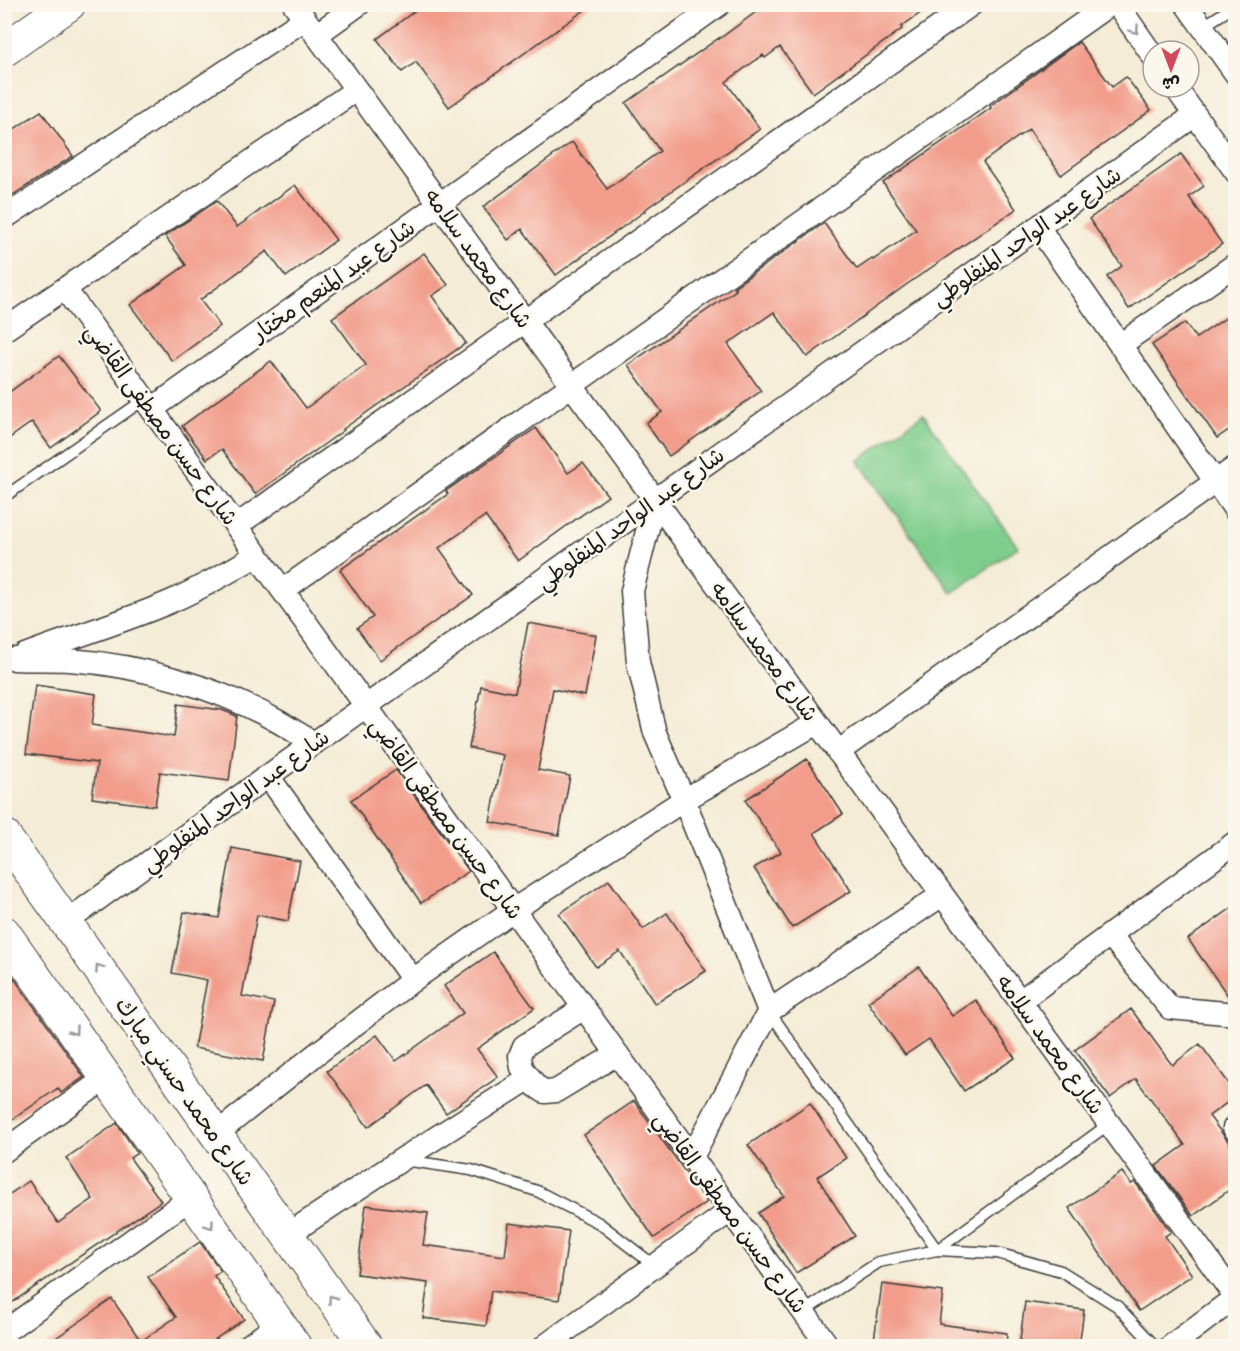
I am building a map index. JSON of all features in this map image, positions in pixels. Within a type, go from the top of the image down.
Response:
[{"type":"main road","points":[[4,50],[69,4]]},
{"type":"street","points":[[4,218],[305,19],[360,4]]},
{"type":"street","name":"شارع عبد المنعم مختار","points":[[148,404],[440,204],[720,4]]},
{"type":"street","points":[[236,526],[972,4]]},
{"type":"street","points":[[283,590],[1110,4]]},
{"type":"street","points":[[1117,4],[1141,39]]},
{"type":"street","points":[[1186,4],[1236,75]]},
{"type":"street","name":"شارع محمد سلامه","points":[[305,19],[1236,1297]]},
{"type":"street","points":[[4,330],[356,90]]},
{"type":"street","points":[[1184,99],[1236,172]]},
{"type":"street","name":"شارع عبد الواحد المنفلوطي","points":[[66,922],[1195,115]]},
{"type":"street","points":[[1038,227],[1236,511]]},
{"type":"street","points":[[1120,345],[1236,264]]},
{"type":"street","name":"شارع حسن مصطفى القاضي","points":[[65,289],[828,1347]]},
{"type":"street","points":[[838,752],[1236,467]]},
{"type":"street","points":[[655,500],[632,591],[638,662],[655,733],[769,1011]]},
{"type":"street","points":[[9,662],[172,601],[257,555]]},
{"type":"street","points":[[9,662],[69,660],[123,667],[176,680],[228,698],[277,721],[314,743]]},
{"type":"street","points":[[216,1135],[413,980],[513,910],[684,800],[817,723]]},
{"type":"street","points":[[268,776],[413,980]]},
{"type":"street","name":"شارع محمد حسني مبارك","points":[[4,836],[366,1347]]},
{"type":"street","points":[[1020,1001],[1236,842]]},
{"type":"street","points":[[692,1157],[769,1011],[942,895]]},
{"type":"street","points":[[4,932],[287,1335],[248,1347]]},
{"type":"street","points":[[1110,935],[1170,1008],[1236,1014]]},
{"type":"street","points":[[584,1008],[524,1046],[520,1056],[522,1068],[536,1086],[545,1092],[556,1091],[617,1054]]},
{"type":"street","points":[[4,1151],[106,1078]]},
{"type":"street","points":[[287,1235],[530,1078]]},
{"type":"street","points":[[4,1332],[191,1198]]},
{"type":"street","points":[[545,1347],[730,1211]]},
{"type":"street","points":[[1171,1347],[1236,1297]]},
{"type":"lane","points":[[1202,27],[1236,5]]},
{"type":"lane","name":"شارع عبد المنعم مختار","points":[[4,497],[148,404]]},
{"type":"lane","points":[[769,1011],[937,1250]]},
{"type":"lane","points":[[937,1250],[1109,1124]]},
{"type":"lane","points":[[401,1160],[471,1170],[537,1191],[599,1223],[655,1266]]},
{"type":"lane","points":[[803,1312],[879,1262],[937,1250],[997,1253],[1061,1271],[1117,1305],[1155,1347]]},
{"type":"green space","points":[[923,414],[1018,547],[952,593],[858,461]]},
{"type":"building","points":[[424,4],[593,4],[449,107],[416,62],[402,72],[377,39]]},
{"type":"building","points":[[767,4],[933,4],[813,93],[780,47],[765,58],[763,55],[726,82],[760,129],[556,275],[522,229],[508,240],[483,207],[572,142],[607,189],[660,151],[626,103]]},
{"type":"building","points":[[1079,42],[1112,87],[1126,77],[1151,110],[1061,175],[1029,129],[983,162],[1016,209],[807,357],[774,312],[728,344],[761,391],[669,456],[646,423],[662,412],[628,365],[736,290],[734,287],[824,223],[857,269],[916,230],[883,183],[991,108],[990,106]]},
{"type":"building","points":[[41,111],[73,156],[4,201],[4,136]]},
{"type":"building","points":[[1181,154],[1204,186],[1189,197],[1222,244],[1129,309],[1107,277],[1122,266],[1089,219]]},
{"type":"building","points":[[295,185],[336,240],[286,277],[267,251],[200,300],[220,326],[172,361],[130,305],[186,265],[165,236],[217,201],[237,227]]},
{"type":"building","points":[[424,253],[448,285],[432,296],[466,343],[255,494],[222,449],[207,459],[182,426],[271,361],[306,408],[366,365],[332,318]]},
{"type":"building","points":[[1236,311],[1236,425],[1217,438],[1152,345],[1185,323],[1196,338]]},
{"type":"building","points":[[59,356],[101,411],[51,448],[32,422],[4,442],[4,396]]},
{"type":"building","points":[[536,428],[568,473],[583,463],[608,496],[518,561],[485,516],[439,548],[473,595],[380,660],[357,628],[373,617],[340,570],[448,494],[446,491]]},
{"type":"building","points":[[528,623],[596,635],[585,696],[553,689],[538,770],[570,776],[559,835],[490,822],[503,755],[469,748],[481,686],[515,693]]},
{"type":"building","points":[[35,685],[96,694],[92,725],[174,737],[178,704],[222,710],[237,716],[229,781],[160,772],[155,806],[92,798],[97,763],[26,754]]},
{"type":"building","points":[[807,759],[843,814],[814,833],[851,891],[792,928],[754,868],[781,852],[745,800]]},
{"type":"building","points":[[396,770],[469,871],[421,903],[351,800]]},
{"type":"building","points":[[232,848],[300,861],[288,921],[257,915],[242,996],[274,1002],[263,1061],[194,1048],[207,980],[172,973],[184,912],[219,918]]},
{"type":"building","points":[[609,880],[643,929],[667,913],[706,971],[655,1004],[620,951],[596,967],[559,914]]},
{"type":"building","points":[[1236,905],[1236,1000],[1231,1000],[1188,939]]},
{"type":"building","points":[[493,952],[534,1008],[477,1049],[498,1077],[446,1113],[426,1085],[368,1127],[327,1071],[377,1035],[396,1061],[463,1013],[444,986]]},
{"type":"building","points":[[4,964],[84,1077],[61,1093],[58,1088],[13,1119],[4,1107]]},
{"type":"building","points":[[919,967],[952,1016],[976,1000],[1015,1058],[964,1091],[929,1039],[905,1055],[868,1002]]},
{"type":"building","points":[[1131,1009],[1172,1065],[1200,1044],[1236,1093],[1236,1096],[1209,1116],[1236,1152],[1236,1185],[1193,1216],[1156,1166],[1185,1145],[1136,1079],[1110,1098],[1075,1050]]},
{"type":"building","points":[[634,1101],[707,1202],[654,1238],[584,1135]]},
{"type":"building","points":[[810,1103],[846,1158],[817,1177],[855,1236],[796,1273],[758,1213],[784,1196],[748,1145]]},
{"type":"building","points":[[117,1123],[137,1153],[130,1158],[161,1201],[4,1308],[4,1198],[29,1181],[58,1223],[93,1199],[66,1158]]},
{"type":"building","points":[[1122,1172],[1131,1184],[1135,1182],[1171,1232],[1165,1236],[1192,1275],[1139,1311],[1069,1208]]},
{"type":"building","points":[[366,1205],[428,1213],[423,1245],[505,1256],[509,1223],[569,1231],[559,1300],[491,1291],[486,1326],[423,1318],[428,1283],[357,1274]]},
{"type":"building","points":[[200,1242],[221,1271],[214,1276],[244,1319],[204,1347],[43,1347],[112,1299],[141,1341],[176,1317],[148,1277]]},
{"type":"building","points":[[882,1284],[943,1292],[939,1324],[1007,1333],[1006,1347],[873,1347]]},
{"type":"building","points":[[1025,1302],[1084,1310],[1079,1347],[1019,1347]]}]
